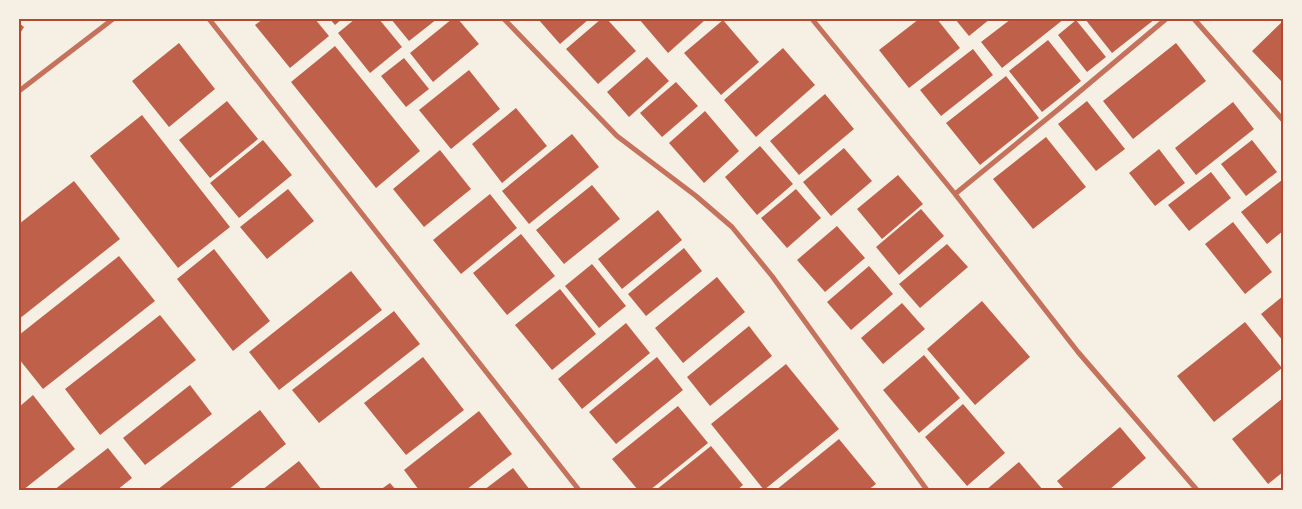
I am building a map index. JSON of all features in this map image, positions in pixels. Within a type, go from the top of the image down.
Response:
[{"type":"street","points":[[19,91],[112,19]]},
{"type":"street","points":[[208,19],[579,490]]},
{"type":"street","points":[[504,19],[617,136],[696,196],[732,228],[772,276],[927,490]]},
{"type":"street","points":[[812,19],[955,194],[1078,352],[1197,490]]},
{"type":"street","points":[[955,194],[1166,19]]},
{"type":"street","points":[[1194,19],[1283,120]]},
{"type":"building","points":[[263,19],[315,19],[329,36],[290,68],[255,25]]},
{"type":"building","points":[[330,19],[342,19],[335,25]]},
{"type":"building","points":[[355,19],[379,19],[402,47],[370,73],[338,33]]},
{"type":"building","points":[[391,19],[437,19],[409,41]]},
{"type":"building","points":[[452,19],[458,19],[479,44],[433,82],[410,53]]},
{"type":"building","points":[[538,19],[589,19],[560,44]]},
{"type":"building","points":[[601,19],[607,19],[636,51],[598,84],[566,49]]},
{"type":"building","points":[[639,19],[704,19],[705,20],[668,53]]},
{"type":"building","points":[[919,19],[937,19],[960,48],[909,88],[879,50]]},
{"type":"building","points":[[955,19],[990,19],[969,36]]},
{"type":"building","points":[[1011,19],[1064,19],[1002,68],[981,42]]},
{"type":"building","points":[[1085,19],[1155,19],[1112,53]]},
{"type":"building","points":[[723,20],[759,62],[721,95],[684,53]]},
{"type":"building","points":[[1076,20],[1106,57],[1087,72],[1058,35]]},
{"type":"building","points":[[1283,21],[1283,83],[1252,51]]},
{"type":"building","points":[[19,23],[24,27],[19,35]]},
{"type":"building","points":[[1048,40],[1081,81],[1042,112],[1009,71]]},
{"type":"building","points":[[179,43],[215,89],[169,127],[132,81]]},
{"type":"building","points":[[1176,43],[1206,81],[1133,139],[1103,101]]},
{"type":"building","points":[[335,46],[420,151],[376,188],[291,82]]},
{"type":"building","points":[[783,48],[815,85],[756,137],[724,100]]},
{"type":"building","points":[[973,49],[993,75],[941,116],[920,90]]},
{"type":"building","points":[[647,57],[669,81],[629,117],[607,92]]},
{"type":"building","points":[[404,58],[429,89],[406,107],[381,76]]},
{"type":"building","points":[[469,70],[500,109],[451,149],[419,110]]},
{"type":"building","points":[[1006,76],[1039,118],[980,165],[946,123]]},
{"type":"building","points":[[676,82],[698,106],[662,137],[640,113]]},
{"type":"building","points":[[825,94],[854,129],[799,175],[770,141]]},
{"type":"building","points":[[227,101],[258,139],[210,178],[179,140]]},
{"type":"building","points":[[1087,101],[1125,149],[1096,171],[1058,124]]},
{"type":"building","points":[[1233,102],[1254,129],[1196,175],[1175,148]]},
{"type":"building","points":[[516,108],[547,146],[502,183],[472,144]]},
{"type":"building","points":[[705,111],[739,151],[704,183],[669,143]]},
{"type":"building","points":[[142,115],[230,227],[178,268],[90,156]]},
{"type":"building","points":[[572,134],[599,167],[529,224],[502,191]]},
{"type":"building","points":[[1046,137],[1086,187],[1033,229],[993,179]]},
{"type":"building","points":[[263,140],[292,175],[239,218],[210,183]]},
{"type":"building","points":[[1252,140],[1277,172],[1246,196],[1221,164]]},
{"type":"building","points":[[760,146],[793,184],[757,215],[725,177]]},
{"type":"building","points":[[844,148],[872,181],[831,216],[803,182]]},
{"type":"building","points":[[1159,149],[1185,183],[1155,206],[1129,173]]},
{"type":"building","points":[[440,150],[471,189],[424,227],[393,189]]},
{"type":"building","points":[[1211,172],[1231,198],[1189,231],[1168,205]]},
{"type":"building","points":[[898,175],[923,204],[882,239],[857,209]]},
{"type":"building","points":[[1282,180],[1283,231],[1267,244],[1241,212]]},
{"type":"building","points":[[74,181],[120,239],[19,319],[19,224]]},
{"type":"building","points":[[592,185],[620,219],[564,264],[536,230]]},
{"type":"building","points":[[288,189],[314,221],[267,259],[240,227]]},
{"type":"building","points":[[796,189],[821,218],[787,248],[761,218]]},
{"type":"building","points":[[490,194],[517,228],[461,274],[433,240]]},
{"type":"building","points":[[921,209],[944,236],[899,275],[876,247]]},
{"type":"building","points":[[658,210],[682,240],[622,289],[598,259]]},
{"type":"building","points":[[1233,222],[1272,272],[1245,294],[1205,244]]},
{"type":"building","points":[[837,226],[865,258],[825,292],[797,260]]},
{"type":"building","points":[[521,234],[555,276],[507,315],[473,273]]},
{"type":"building","points":[[947,244],[968,267],[920,308],[899,284]]},
{"type":"building","points":[[684,248],[702,271],[646,316],[628,294]]},
{"type":"building","points":[[214,249],[270,321],[233,351],[177,279]]},
{"type":"building","points":[[119,256],[155,301],[43,389],[19,359],[19,335]]},
{"type":"building","points":[[592,264],[626,306],[599,328],[565,286]]},
{"type":"building","points":[[869,266],[893,294],[851,330],[827,302]]},
{"type":"building","points":[[351,271],[382,310],[279,390],[249,352]]},
{"type":"building","points":[[717,277],[745,312],[683,363],[655,328]]},
{"type":"building","points":[[560,289],[596,334],[552,370],[515,325]]},
{"type":"building","points":[[1283,296],[1283,341],[1261,314]]},
{"type":"building","points":[[982,301],[1030,357],[975,405],[927,349]]},
{"type":"building","points":[[902,303],[925,329],[883,364],[861,338]]},
{"type":"building","points":[[394,311],[420,344],[319,423],[292,390]]},
{"type":"building","points":[[160,315],[196,360],[100,435],[65,389]]},
{"type":"building","points":[[1245,322],[1282,368],[1214,422],[1177,376]]},
{"type":"building","points":[[626,323],[650,353],[582,409],[558,379]]},
{"type":"building","points":[[749,326],[772,356],[710,406],[687,377]]},
{"type":"building","points":[[924,355],[960,398],[919,433],[883,390]]},
{"type":"building","points":[[423,357],[464,410],[406,455],[364,403]]},
{"type":"building","points":[[657,357],[683,390],[616,444],[589,412]]},
{"type":"building","points":[[786,364],[839,429],[764,490],[711,424]]},
{"type":"building","points":[[190,385],[212,414],[145,465],[123,438]]},
{"type":"building","points":[[33,395],[75,449],[23,490],[19,485],[19,407]]},
{"type":"building","points":[[1283,398],[1283,472],[1268,484],[1232,439]]},
{"type":"building","points":[[963,404],[1005,453],[967,486],[925,437]]},
{"type":"building","points":[[678,406],[708,443],[650,490],[638,490],[612,459]]},
{"type":"building","points":[[260,410],[286,444],[228,490],[157,490]]},
{"type":"building","points":[[479,411],[512,454],[466,490],[419,490],[404,470]]},
{"type":"building","points":[[1120,427],[1146,458],[1109,490],[1065,490],[1057,481]]},
{"type":"building","points":[[839,439],[876,484],[868,490],[776,490]]},
{"type":"building","points":[[711,446],[743,485],[737,490],[656,490]]},
{"type":"building","points":[[108,448],[132,478],[117,490],[54,490]]},
{"type":"building","points":[[299,461],[322,490],[262,490]]},
{"type":"building","points":[[1019,462],[1043,490],[986,490]]},
{"type":"building","points":[[513,468],[530,490],[484,490]]},
{"type":"building","points":[[390,483],[396,490],[380,490]]}]
